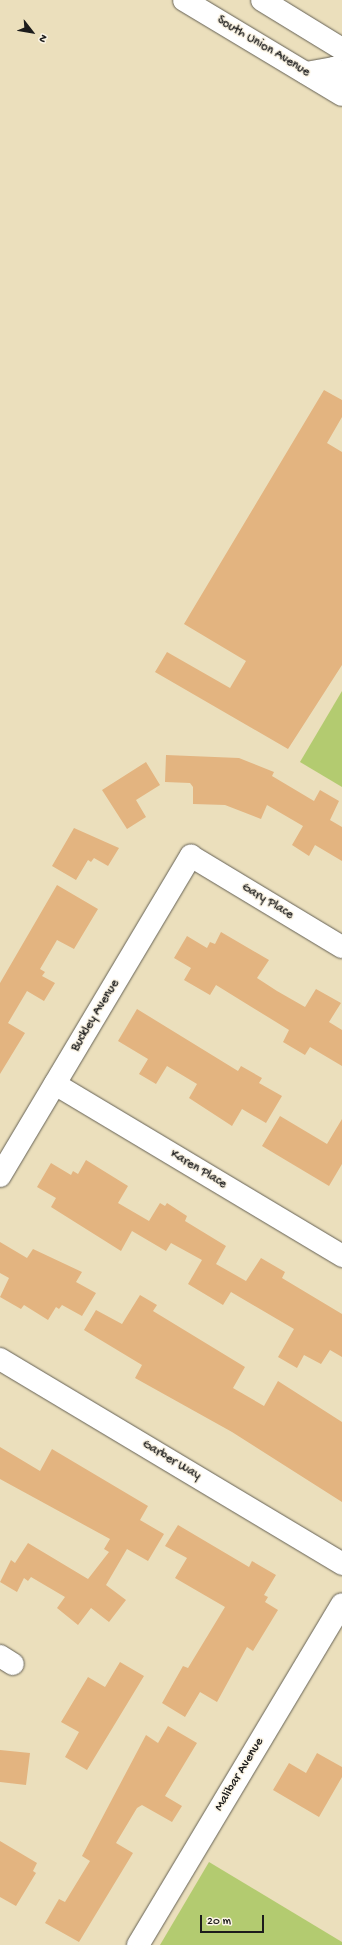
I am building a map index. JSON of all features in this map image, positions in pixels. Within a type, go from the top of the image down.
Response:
[{"type":"street","name":"South Union Avenue","points":[[184,0],[342,94]]},
{"type":"street","points":[[262,0],[342,49]]},
{"type":"street","points":[[306,73],[334,68],[342,74]]},
{"type":"street","name":"Gary Place","points":[[191,856],[342,947]]},
{"type":"street","name":"Buckley Avenue","points":[[0,1176],[191,856]]},
{"type":"street","name":"Karen Place","points":[[55,1084],[342,1256]]},
{"type":"street","name":"Garber Way","points":[[0,1358],[342,1564]]},
{"type":"street","name":"Malibar Avenue","points":[[138,1945],[342,1604]]},
{"type":"green space","points":[[342,691],[342,787],[300,762]]},
{"type":"green space","points":[[209,1862],[342,1942],[342,1945],[160,1945]]},
{"type":"building","points":[[324,390],[342,400],[342,417],[327,443],[342,452],[342,665],[288,749],[155,672],[167,652],[230,688],[246,661],[184,624]]},
{"type":"building","points":[[166,755],[239,758],[274,772],[272,776],[314,801],[320,790],[339,801],[330,820],[342,827],[342,861],[315,845],[309,856],[292,845],[303,826],[267,805],[261,819],[225,805],[193,804],[193,787],[190,783],[165,782]]},
{"type":"building","points":[[146,762],[160,785],[136,800],[146,817],[127,829],[102,790]]},
{"type":"building","points":[[74,828],[119,848],[108,866],[94,858],[91,862],[88,860],[76,880],[52,866]]},
{"type":"building","points":[[57,885],[98,909],[74,949],[57,940],[40,969],[45,972],[42,976],[55,983],[44,1001],[27,991],[8,1023],[25,1033],[0,1074],[0,983]]},
{"type":"building","points":[[221,932],[269,960],[257,978],[277,991],[305,1007],[316,989],[341,1003],[329,1022],[342,1030],[342,1066],[310,1047],[305,1055],[283,1042],[289,1030],[216,985],[210,995],[184,980],[191,968],[174,958],[187,936],[207,948],[210,942],[215,944]]},
{"type":"building","points":[[137,1009],[238,1071],[241,1066],[262,1078],[259,1083],[282,1096],[266,1123],[242,1109],[232,1126],[189,1098],[197,1084],[167,1066],[156,1084],[139,1074],[148,1059],[118,1041]]},
{"type":"building","points":[[280,1116],[327,1144],[342,1119],[342,1164],[329,1186],[262,1146]]},
{"type":"building","points":[[86,1160],[128,1186],[118,1203],[149,1221],[160,1203],[165,1206],[167,1203],[187,1216],[185,1221],[226,1246],[216,1264],[246,1281],[261,1258],[285,1272],[282,1278],[342,1314],[342,1357],[330,1350],[321,1364],[304,1355],[297,1368],[278,1357],[294,1329],[231,1292],[223,1305],[188,1284],[202,1260],[171,1243],[166,1251],[132,1231],[121,1251],[51,1207],[56,1198],[37,1187],[51,1163],[71,1175],[73,1171],[78,1174]]},
{"type":"building","points":[[0,1242],[27,1258],[33,1249],[82,1272],[76,1282],[96,1293],[82,1316],[62,1305],[59,1309],[56,1307],[48,1320],[24,1305],[21,1309],[0,1297],[9,1278],[0,1273]]},
{"type":"building","points":[[140,1295],[157,1305],[153,1311],[245,1367],[233,1388],[264,1406],[278,1381],[342,1422],[342,1502],[232,1432],[135,1378],[142,1365],[84,1330],[96,1310],[122,1324]]},
{"type":"building","points":[[0,1447],[40,1471],[52,1449],[148,1506],[140,1520],[164,1534],[148,1561],[127,1549],[106,1585],[126,1600],[109,1622],[91,1608],[78,1625],[57,1608],[65,1597],[31,1577],[28,1581],[24,1578],[17,1592],[0,1582],[11,1560],[15,1563],[28,1543],[88,1579],[109,1552],[104,1549],[110,1539],[0,1479]]},
{"type":"building","points":[[178,1525],[249,1567],[252,1561],[276,1575],[264,1595],[268,1597],[265,1602],[278,1610],[253,1651],[247,1647],[217,1702],[200,1692],[185,1717],[162,1703],[183,1666],[188,1668],[225,1607],[175,1578],[187,1558],[165,1546]]},
{"type":"building","points":[[120,1662],[144,1676],[87,1770],[65,1757],[79,1732],[61,1722],[88,1677],[105,1687]]},
{"type":"building","points":[[168,1726],[197,1743],[165,1796],[182,1806],[172,1822],[142,1805],[137,1808],[116,1843],[133,1853],[79,1942],[45,1923],[59,1899],[65,1902],[90,1861],[82,1856],[146,1735],[158,1743]]},
{"type":"building","points":[[0,1750],[30,1753],[26,1785],[0,1782]]},
{"type":"building","points":[[317,1753],[342,1767],[342,1777],[319,1817],[273,1790],[289,1763],[306,1773]]},
{"type":"building","points":[[0,1841],[37,1863],[33,1871],[36,1873],[16,1906],[0,1897]]}]
